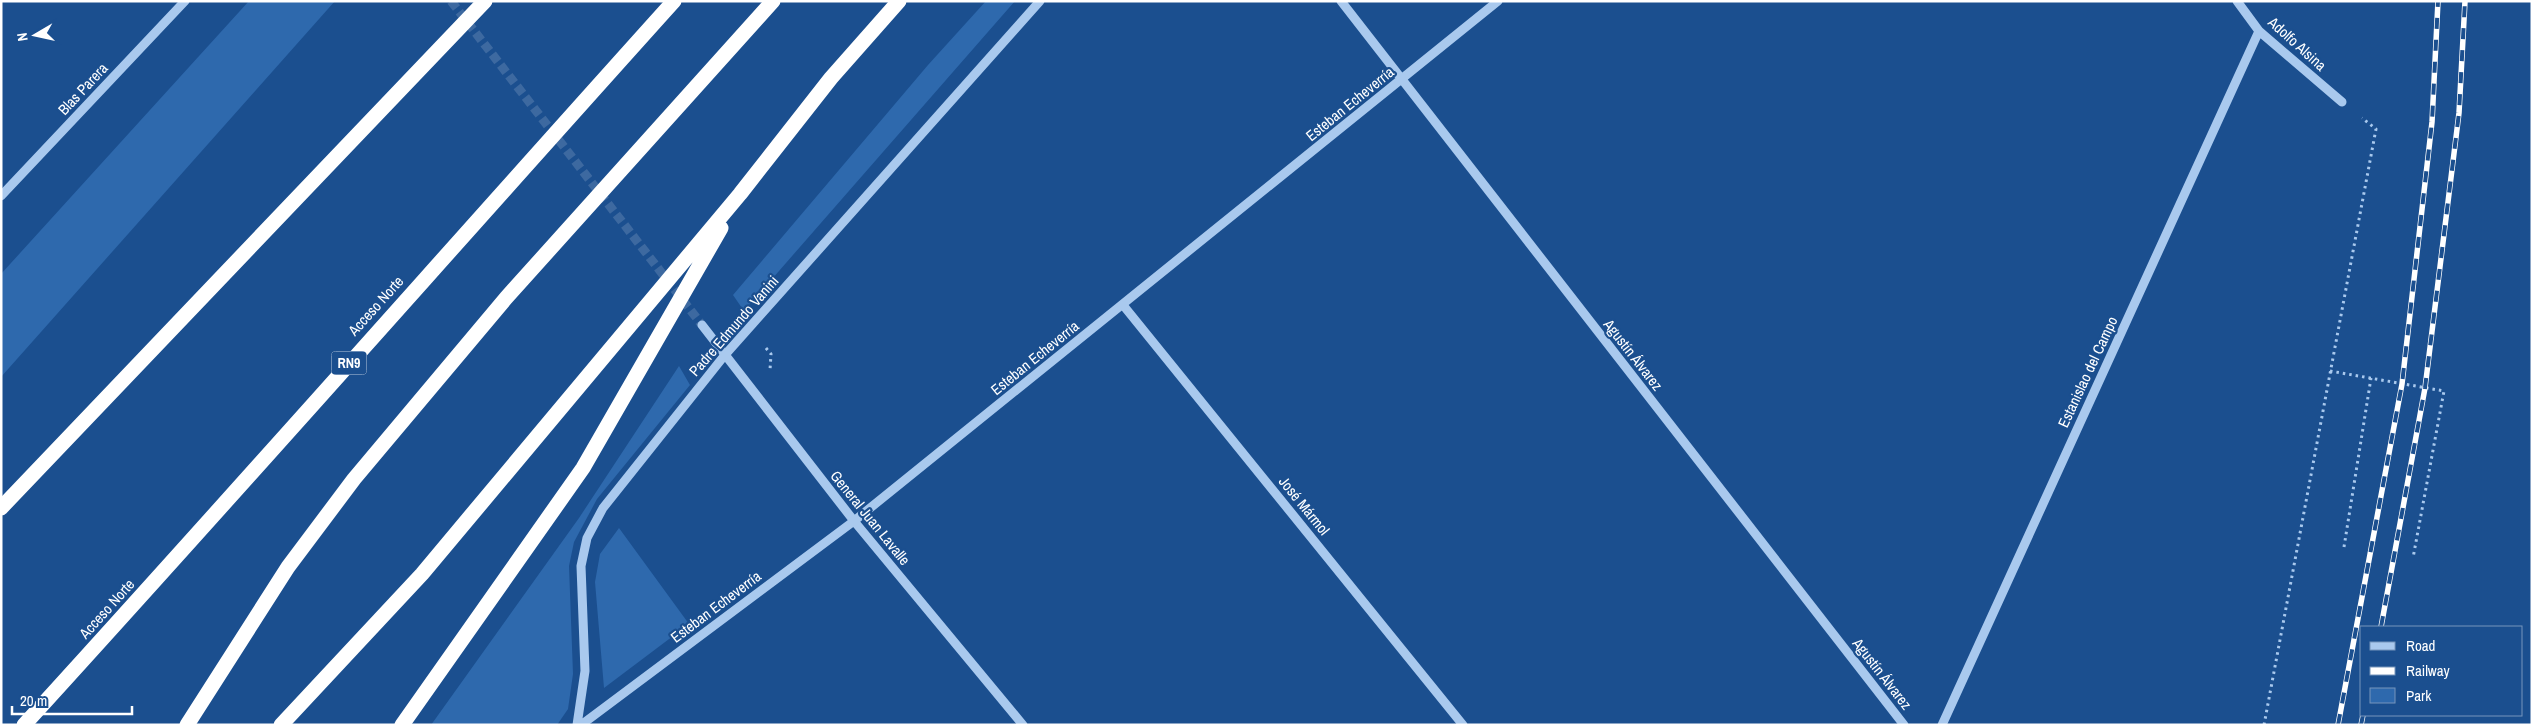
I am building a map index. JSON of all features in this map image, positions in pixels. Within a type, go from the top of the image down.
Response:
[{"type":"highway","points":[[1,508],[485,1]]},
{"type":"highway","name":"Acceso Norte","points":[[24,725],[257,469],[380,327],[674,1]]},
{"type":"highway","points":[[191,718],[288,567],[354,478],[506,298],[773,1]]},
{"type":"highway","points":[[281,725],[422,574],[740,194],[831,78],[899,1]]},
{"type":"highway","points":[[402,725],[583,468],[740,194]]},
{"type":"street","name":"Blas Parera","points":[[1,196],[185,1]]},
{"type":"street","name":"Padre Edmundo Vanini","points":[[577,725],[584,671],[581,566],[587,538],[603,508],[724,356],[1040,1]]},
{"type":"street","name":"Agustín Álvarez","points":[[1341,1],[1904,725]]},
{"type":"street","name":"Esteban Echeverría","points":[[581,725],[854,521],[1123,306],[1498,1]]},
{"type":"street","name":"Adolfo Alsina","points":[[2237,1],[2260,31],[2342,102]]},
{"type":"street","name":"Estanislao del Campo","points":[[1942,725],[2260,31]]},
{"type":"street","name":"José Mármol","points":[[1123,306],[1463,725]]},
{"type":"street","name":"General Juan Lavalle","points":[[702,325],[724,356],[854,521],[1022,725]]},
{"type":"path","points":[[2264,725],[2376,129],[2342,102]]},
{"type":"path","points":[[2330,372],[2444,391],[2413,558]]},
{"type":"path","points":[[2344,547],[2371,378]]},
{"type":"green space","points":[[249,1],[335,1],[1,377],[1,274]]},
{"type":"green space","points":[[986,1],[1015,1],[744,311],[733,295],[928,65]]},
{"type":"green space","points":[[679,366],[690,385],[597,499],[574,542],[569,566],[573,674],[568,709],[557,725],[431,725],[579,518]]},
{"type":"green space","points":[[619,528],[689,624],[604,688],[595,582],[600,554]]},
{"type":"tunnel","points":[[451,1],[702,325]]},
{"type":"railway","points":[[2338,725],[2402,384],[2432,122],[2438,1]]},
{"type":"railway","points":[[2381,626],[2425,388],[2459,113],[2465,1]]},
{"type":"railway","points":[[2361,725],[2363,716]]}]
